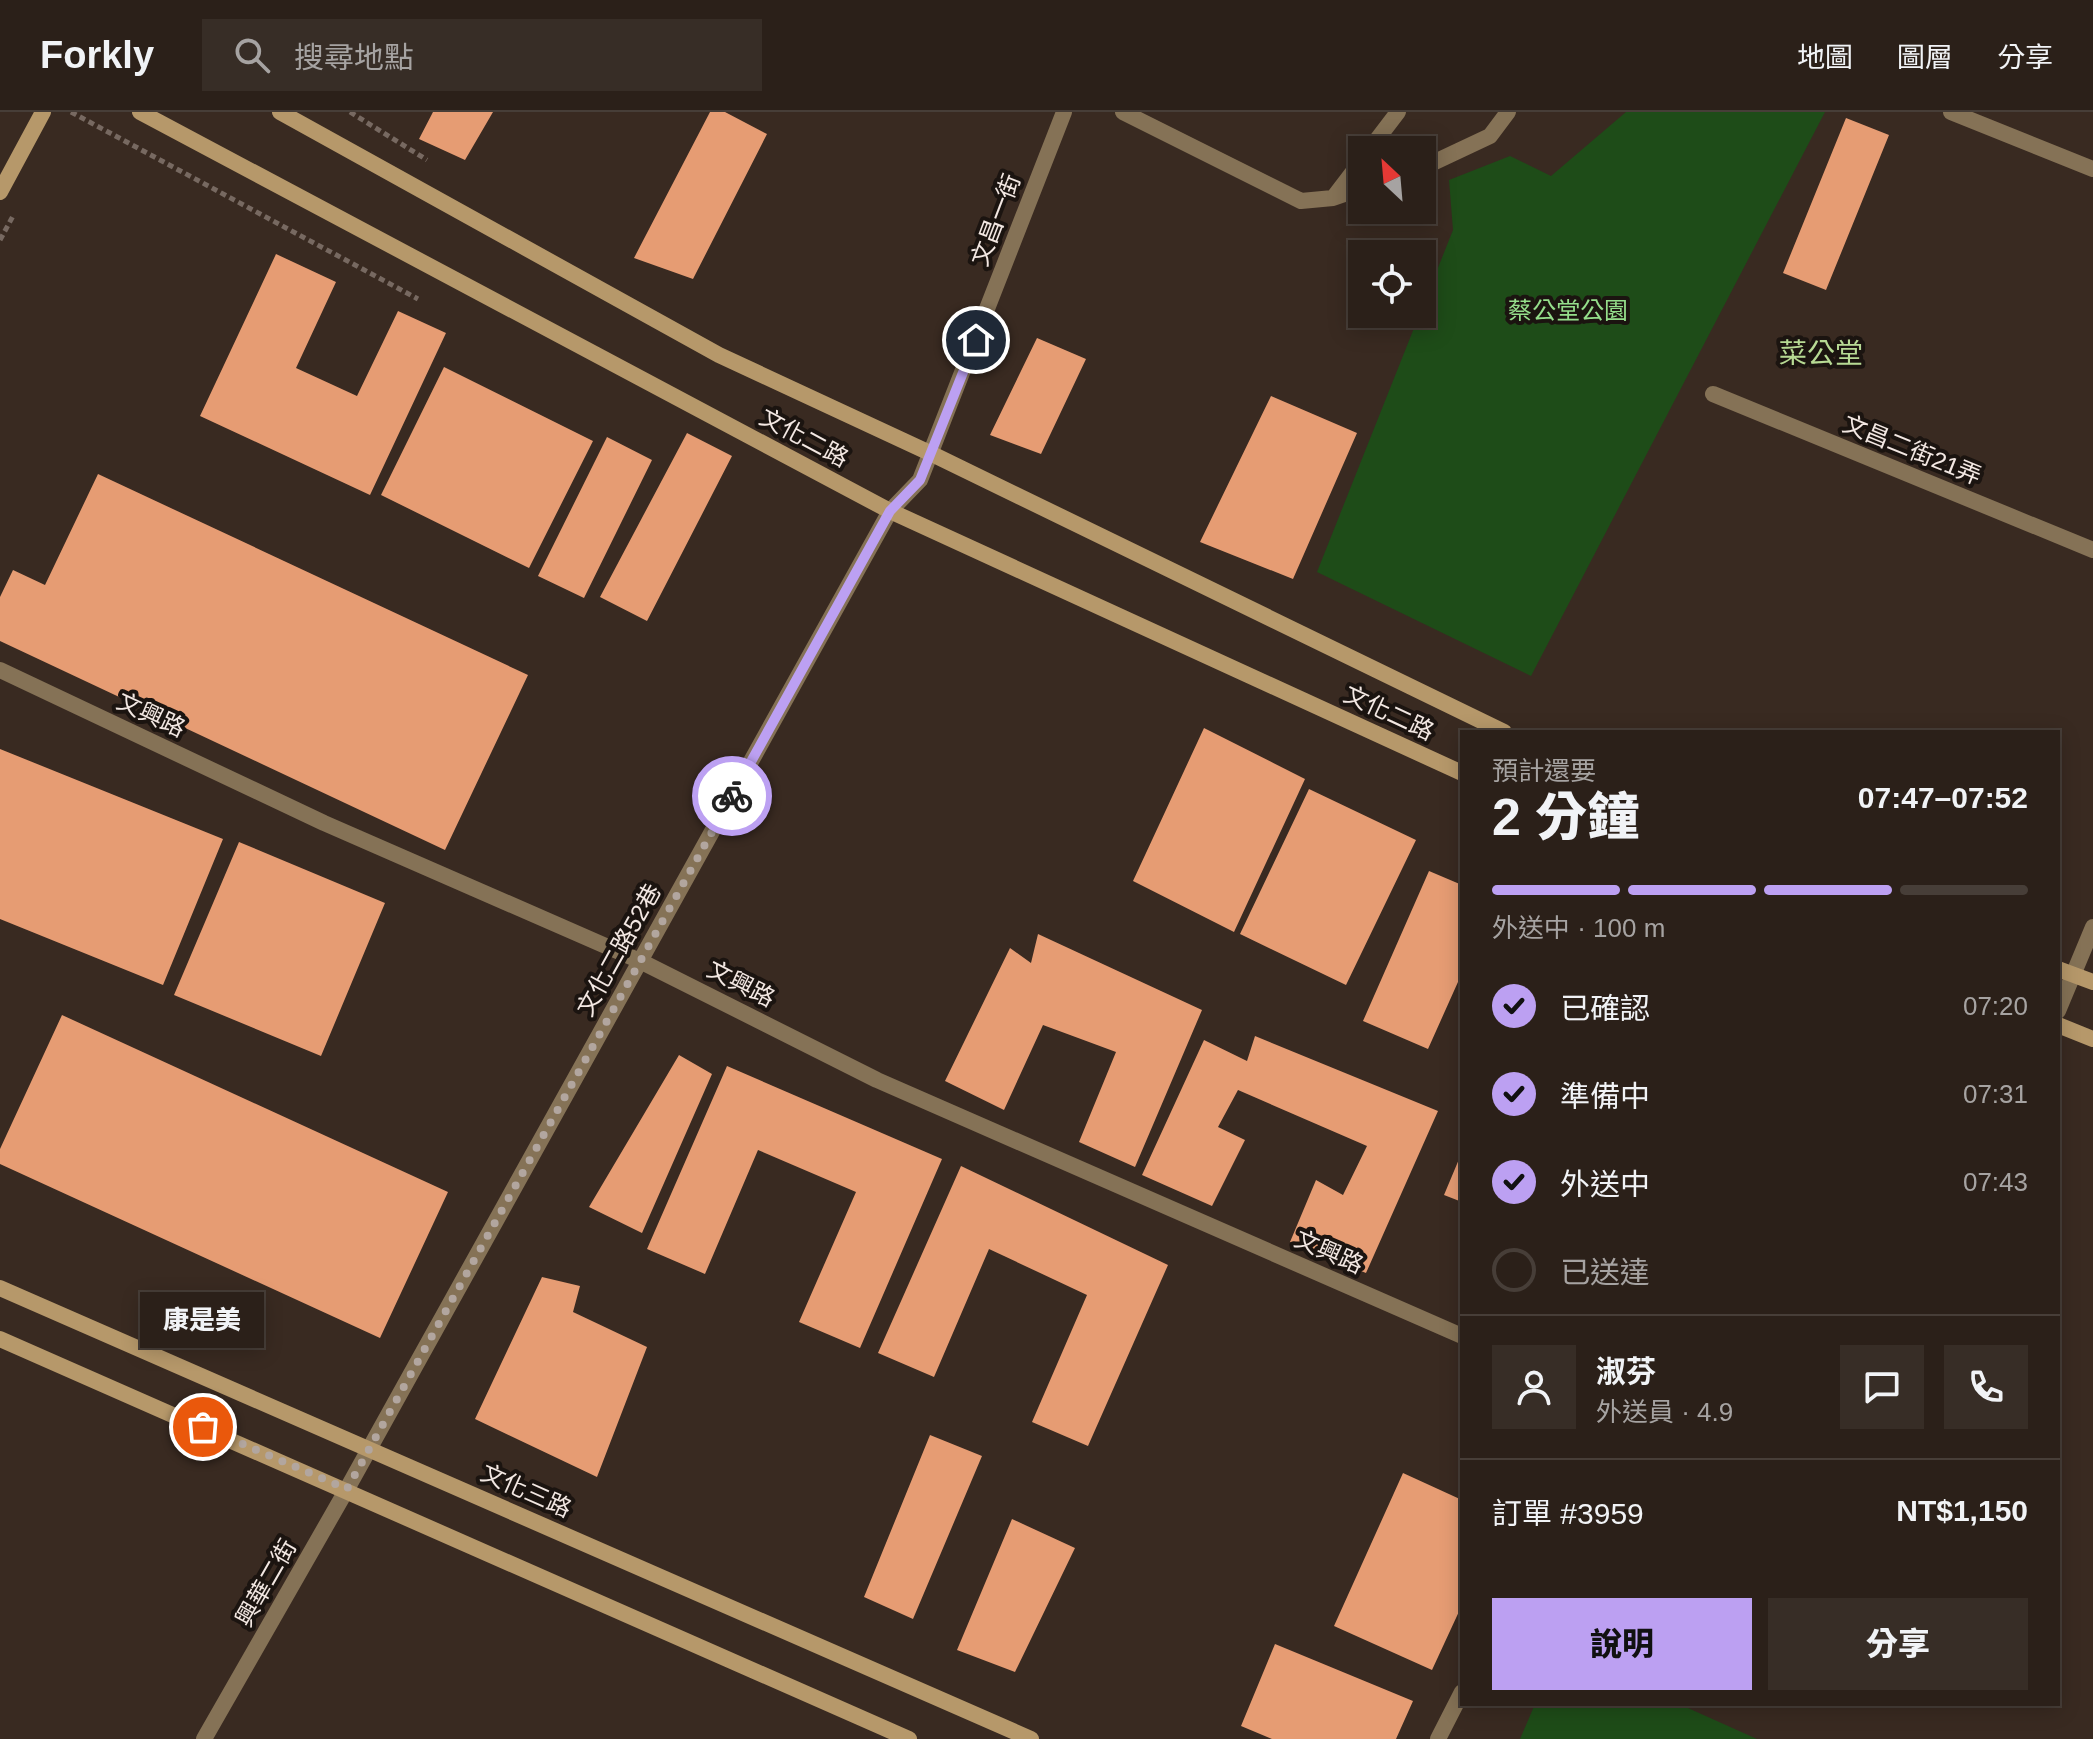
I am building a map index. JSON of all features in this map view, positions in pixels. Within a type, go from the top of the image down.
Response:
[{"type":"street","points":[[0,192],[43,112]]},
{"type":"street","name":"文化二路","points":[[140,112],[890,511],[1460,772]]},
{"type":"street","name":"文化二路","points":[[280,112],[719,355],[932,454],[1500,730]]},
{"type":"street","name":"文昌一街","points":[[920,480],[1064,112]]},
{"type":"street","points":[[1123,112],[1301,201],[1333,198],[1348,193]]},
{"type":"street","points":[[1380,136],[1398,112]]},
{"type":"street","points":[[1436,161],[1490,136],[1508,112]]},
{"type":"street","points":[[1951,112],[2093,169]]},
{"type":"street","points":[[1333,198],[1348,178]]},
{"type":"street","name":"文昌二街21弄","points":[[1713,394],[2093,550]]},
{"type":"street","name":"文化二路52巷","points":[[368,1450],[890,511],[920,480]]},
{"type":"street","name":"文興路","points":[[0,670],[324,823],[640,961],[877,1080],[1460,1335]]},
{"type":"street","points":[[2060,1000],[2065,971],[2093,927]]},
{"type":"street","points":[[2065,971],[2093,982]]},
{"type":"street","points":[[2060,1026],[2093,1039]]},
{"type":"street","name":"文化三路","points":[[0,1288],[1031,1739]]},
{"type":"street","points":[[0,1339],[347,1489],[909,1739]]},
{"type":"street","name":"興華二街","points":[[204,1739],[368,1450]]},
{"type":"street","points":[[1438,1739],[1460,1696]]},
{"type":"path","points":[[71,112],[418,299]]},
{"type":"path","points":[[350,112],[440,167]]},
{"type":"green space","name":"蔡公堂公園","points":[[1626,112],[1825,112],[1531,676],[1317,572],[1414,328],[1436,328],[1436,273],[1453,230],[1449,180],[1510,156],[1551,176]]},
{"type":"green space","points":[[1534,1706],[1683,1706],[1757,1739],[1520,1739]]},
{"type":"building","points":[[433,112],[493,112],[465,160],[419,139]]},
{"type":"building","points":[[710,112],[725,112],[767,134],[693,279],[634,258]]},
{"type":"building","points":[[1846,118],[1889,135],[1826,290],[1783,273]]},
{"type":"building","points":[[276,254],[336,282],[296,368],[357,396],[398,311],[446,333],[370,495],[200,416]]},
{"type":"building","points":[[1037,338],[1086,359],[1041,454],[990,435]]},
{"type":"building","points":[[444,367],[593,441],[529,568],[381,495]]},
{"type":"building","points":[[1271,396],[1357,433],[1293,579],[1200,542]]},
{"type":"building","points":[[687,433],[732,456],[647,621],[600,597]]},
{"type":"building","points":[[607,437],[652,460],[584,598],[538,576]]},
{"type":"building","points":[[98,474],[528,675],[445,850],[0,641],[0,597],[13,570],[45,585]]},
{"type":"building","points":[[1204,728],[1305,779],[1234,932],[1133,881]]},
{"type":"building","points":[[0,749],[223,839],[163,985],[0,919]]},
{"type":"building","points":[[1309,789],[1416,840],[1346,985],[1240,934]]},
{"type":"building","points":[[239,842],[385,903],[321,1056],[174,995]]},
{"type":"building","points":[[1429,871],[1460,884],[1460,977],[1428,1049],[1363,1021]]},
{"type":"building","points":[[1038,934],[1202,1010],[1135,1167],[1079,1142],[1116,1052],[1043,1025],[1004,1110],[945,1081],[1010,948],[1031,963]]},
{"type":"building","points":[[62,1015],[448,1192],[380,1338],[0,1164],[0,1149]]},
{"type":"building","points":[[1255,1036],[1438,1111],[1366,1273],[1290,1242],[1316,1180],[1343,1195],[1367,1146],[1238,1090],[1218,1127],[1245,1140],[1212,1206],[1142,1175],[1204,1040],[1247,1061]]},
{"type":"building","points":[[679,1055],[712,1074],[642,1233],[589,1207]]},
{"type":"building","points":[[727,1066],[942,1159],[860,1348],[799,1322],[856,1192],[758,1150],[705,1274],[647,1249]]},
{"type":"building","points":[[1460,1157],[1460,1201],[1444,1195]]},
{"type":"building","points":[[961,1166],[1168,1265],[1088,1446],[1032,1422],[1087,1295],[989,1249],[934,1377],[878,1353]]},
{"type":"building","points":[[542,1277],[580,1286],[573,1312],[647,1347],[597,1477],[475,1419]]},
{"type":"building","points":[[930,1435],[982,1456],[913,1619],[864,1597]]},
{"type":"building","points":[[1403,1473],[1460,1499],[1460,1609],[1432,1670],[1334,1626]]},
{"type":"building","points":[[1012,1519],[1075,1548],[1015,1672],[957,1650]]},
{"type":"building","points":[[1275,1644],[1413,1701],[1396,1739],[1272,1739],[1241,1726]]},
{"type":"way so far","points":[[203,1427],[347,1489],[732,796]]},
{"type":"place","name":"康是美","points":[[203,1427]]},
{"type":"district","name":"菜公堂","points":[[1821,353]]},
{"type":"route","points":[[732,796],[890,511],[920,480],[976,340]]}]
